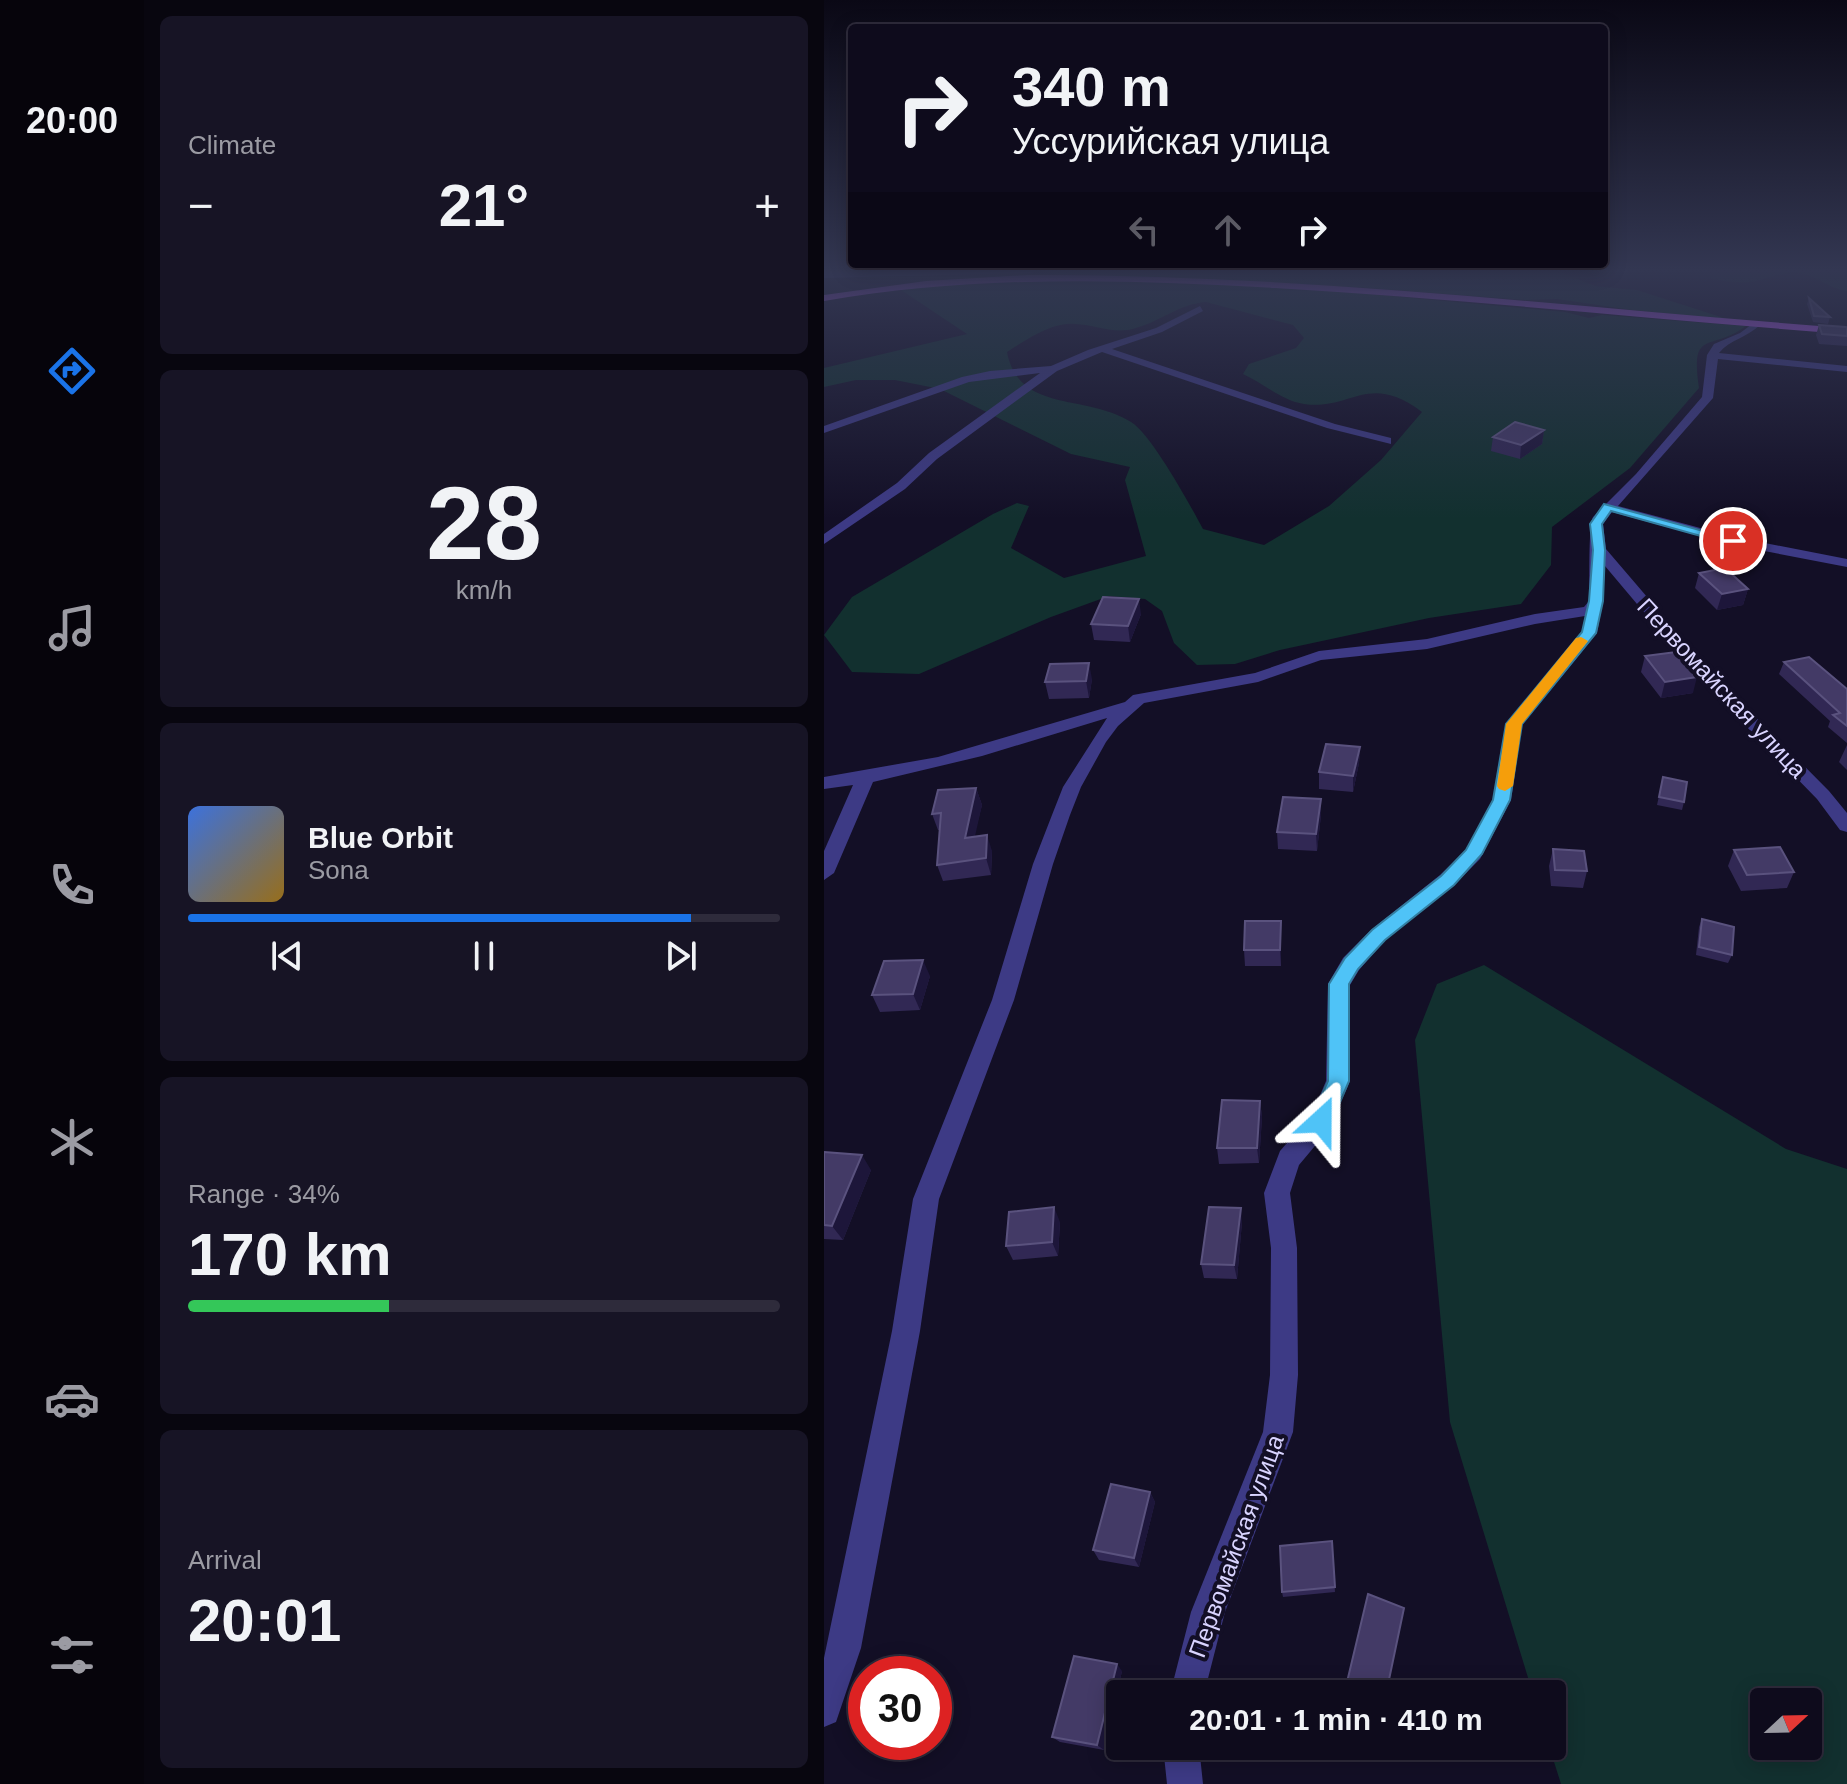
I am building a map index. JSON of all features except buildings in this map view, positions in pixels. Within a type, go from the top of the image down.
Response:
[{"type":"street","points":[[824,540],[901,486],[933,456],[1053,369],[1094,352]]},
{"type":"street","points":[[1110,352],[1387,441]]},
{"type":"street","points":[[1608,507],[1640,477],[1707,398],[1713,386],[1714,352]]},
{"type":"street","points":[[1712,355],[1847,369]]},
{"type":"street","points":[[824,430],[966,379],[1053,369]]},
{"type":"street","points":[[1608,507],[1720,538],[1847,563]]},
{"type":"street","name":"Первомайская улица","points":[[1191,1680],[1208,1612],[1278,1432],[1284,1375],[1284,1280],[1277,1193],[1289,1159],[1321,1121],[1338,1081],[1339,984],[1351,964],[1378,935],[1447,880],[1473,854],[1502,800],[1514,724],[1589,633],[1596,601],[1599,550],[1596,524],[1608,507]]},
{"type":"street","name":"Первомайская улица","points":[[1599,550],[1697,666],[1823,795],[1847,826]]},
{"type":"street","points":[[824,1710],[844,1648],[864,1548],[906,1331],[926,1199],[1003,1000],[1043,864],[1072,787],[1098,741],[1139,699],[1258,677],[1319,656],[1427,644],[1535,619],[1574,614],[1589,610],[1596,601]]},
{"type":"street","points":[[824,783],[865,779],[966,754],[1129,706]]},
{"type":"street","points":[[824,873],[865,779]]},
{"type":"street","points":[[1182,1760],[1185,1784]]},
{"type":"green space","points":[[890,352],[1007,352],[1014,372],[1025,385],[1039,394],[1113,413],[1140,429],[1170,471],[1203,529],[1264,545],[1329,506],[1381,460],[1422,412],[1387,394],[1360,395],[1320,405],[1296,402],[1243,374],[1249,364],[1284,352],[1699,352],[1699,388],[1630,468],[1552,527],[1551,565],[1521,604],[1429,618],[1280,650],[1235,664],[1197,665],[1174,643],[1162,611],[1145,599],[1109,596],[1051,617],[919,674],[852,672],[824,635],[852,597],[1017,503],[1029,506],[1011,548],[1064,578],[1146,556],[1125,480],[1130,467],[1071,454],[940,389],[895,380],[856,380],[824,387],[824,368]]},
{"type":"green space","points":[[1484,965],[1786,1149],[1847,1169],[1847,1784],[1561,1784],[1553,1760],[1566,1760],[1566,1680],[1529,1680],[1450,1422],[1415,1040],[1437,984]]},
{"type":"slow traffic","points":[[1505,786],[1514,724],[1581,641]]},
{"type":"route","points":[[1321,1121],[1338,1081],[1341,1041],[1339,984],[1351,964],[1378,935],[1447,880],[1473,854],[1502,800],[1511,759],[1514,724],[1589,633],[1596,601],[1599,550],[1596,524],[1600,517],[1608,507],[1733,541]]}]
